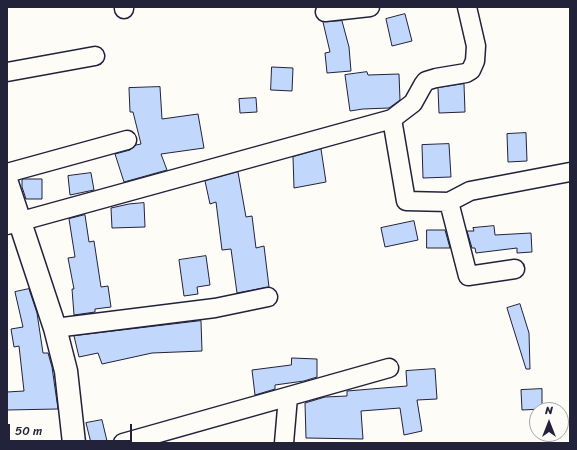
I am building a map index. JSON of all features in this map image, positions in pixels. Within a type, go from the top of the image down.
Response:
[{"type":"street","points":[[325,12],[370,7]]},
{"type":"street","points":[[14,224],[392,119],[413,103],[426,81],[466,73],[471,70],[475,61],[476,46],[467,7]]},
{"type":"street","points":[[7,72],[95,56]]},
{"type":"street","points":[[392,119],[406,200],[449,202],[470,191],[570,172]]},
{"type":"street","points":[[7,173],[127,140]]},
{"type":"street","points":[[7,183],[14,224],[55,328],[66,371],[74,443]]},
{"type":"street","points":[[449,202],[468,276],[515,269]]},
{"type":"street","points":[[55,328],[215,308],[268,297]]},
{"type":"street","points":[[122,443],[389,368]]},
{"type":"street","points":[[284,443],[288,396]]},
{"type":"building","points":[[405,14],[412,41],[392,46],[386,19]]},
{"type":"building","points":[[342,21],[349,47],[351,71],[327,73],[325,53],[330,52],[323,22]]},
{"type":"building","points":[[272,67],[293,68],[292,91],[271,90]]},
{"type":"building","points":[[367,72],[368,75],[399,74],[400,100],[389,108],[350,111],[345,75]]},
{"type":"building","points":[[464,84],[465,112],[439,113],[438,88]]},
{"type":"building","points":[[160,87],[162,119],[198,114],[204,148],[161,154],[167,170],[124,182],[115,154],[130,150],[136,145],[141,144],[133,112],[130,112],[129,88]]},
{"type":"building","points":[[256,98],[257,112],[240,113],[239,99]]},
{"type":"building","points":[[526,133],[527,161],[508,162],[507,134]]},
{"type":"building","points":[[449,144],[451,177],[423,178],[422,145]]},
{"type":"building","points":[[321,149],[326,182],[294,188],[293,157]]},
{"type":"building","points":[[238,172],[246,217],[252,216],[256,248],[264,246],[269,287],[237,293],[231,249],[222,250],[216,202],[210,204],[205,181]]},
{"type":"building","points":[[91,173],[94,190],[70,195],[68,176]]},
{"type":"building","points":[[42,179],[42,199],[26,199],[22,187],[22,180]]},
{"type":"building","points":[[144,203],[145,227],[112,228],[111,208],[129,204]]},
{"type":"building","points":[[85,215],[89,242],[94,241],[101,287],[108,286],[111,307],[95,309],[95,312],[74,315],[72,289],[74,289],[68,258],[75,257],[69,219]]},
{"type":"building","points":[[414,221],[418,240],[385,247],[381,228]]},
{"type":"building","points":[[494,226],[495,235],[531,233],[532,252],[517,253],[517,248],[476,253],[475,248],[472,248],[467,231],[474,231],[473,228]]},
{"type":"building","points":[[427,230],[445,230],[450,248],[427,248]]},
{"type":"building","points":[[206,256],[210,285],[197,287],[198,294],[184,296],[179,260]]},
{"type":"building","points":[[29,289],[37,313],[43,353],[48,353],[52,367],[58,409],[7,410],[7,392],[24,391],[19,346],[14,347],[11,329],[23,327],[15,292]]},
{"type":"building","points":[[520,304],[529,333],[530,369],[526,369],[507,308]]},
{"type":"building","points":[[201,321],[202,351],[152,353],[102,364],[98,353],[79,357],[74,336]]},
{"type":"building","points":[[292,358],[317,359],[317,377],[304,381],[275,385],[275,389],[255,395],[252,370],[291,365]]},
{"type":"building","points":[[435,369],[437,399],[417,400],[422,431],[404,435],[400,408],[361,411],[363,439],[306,438],[305,403],[325,397],[347,396],[347,391],[407,386],[406,371]]},
{"type":"building","points":[[542,389],[542,402],[529,402],[529,410],[522,410],[521,390]]},
{"type":"building","points":[[102,420],[107,441],[91,443],[86,423]]}]
